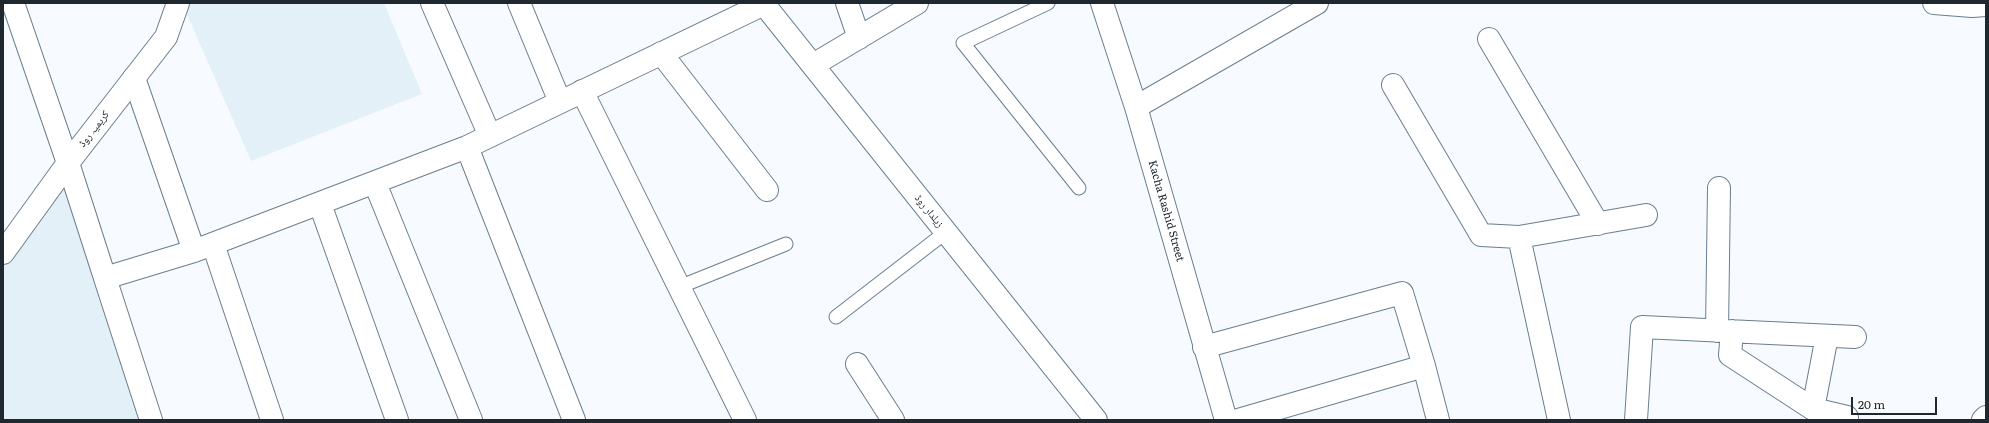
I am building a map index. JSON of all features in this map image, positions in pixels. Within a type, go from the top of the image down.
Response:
[{"type":"street","points":[[13,3],[68,163],[151,420]]},
{"type":"street","name":"کریمیہ روڈ","points":[[3,253],[68,163],[166,37],[178,3]]},
{"type":"street","points":[[432,3],[490,136]]},
{"type":"street","points":[[519,3],[560,102]]},
{"type":"street","points":[[105,278],[204,247],[467,147],[764,3]]},
{"type":"street","name":"زیلدار روڈ","points":[[764,3],[1096,420]]},
{"type":"street","points":[[847,3],[859,38]]},
{"type":"street","points":[[813,65],[917,3]]},
{"type":"street","name":"Kacha Rashid Street","points":[[1102,3],[1136,107],[1226,420]]},
{"type":"street","points":[[1136,107],[1317,3]]},
{"type":"street","points":[[1934,3],[1972,6],[1986,5]]},
{"type":"street","points":[[1489,39],[1598,224]]},
{"type":"street","points":[[661,54],[767,190]]},
{"type":"street","points":[[134,78],[204,247],[272,420]]},
{"type":"street","points":[[1393,85],[1481,235],[1520,238],[1646,215]]},
{"type":"street","points":[[582,91],[745,420]]},
{"type":"street","points":[[467,147],[574,420]]},
{"type":"street","points":[[375,183],[471,420]]},
{"type":"street","points":[[1719,188],[1725,331],[1730,355],[1813,409],[1847,417],[1847,420]]},
{"type":"street","points":[[320,204],[397,420]]},
{"type":"street","points":[[1520,238],[1559,420]]},
{"type":"street","points":[[1204,346],[1402,293],[1424,366],[1438,420]]},
{"type":"street","points":[[1636,420],[1642,327],[1855,337]]},
{"type":"street","points":[[1813,409],[1827,336]]},
{"type":"street","points":[[857,364],[893,420]]},
{"type":"street","points":[[1238,420],[1424,366]]},
{"type":"street","points":[[1983,420],[1986,417]]},
{"type":"lane","points":[[1048,3],[963,43],[1079,188]]},
{"type":"lane","points":[[836,317],[946,232]]},
{"type":"lane","points":[[679,287],[786,244]]},
{"type":"shaded area","points":[[182,3],[384,3],[422,94],[251,161]]},
{"type":"shaded area","points":[[68,163],[151,420],[3,420],[3,254]]}]
